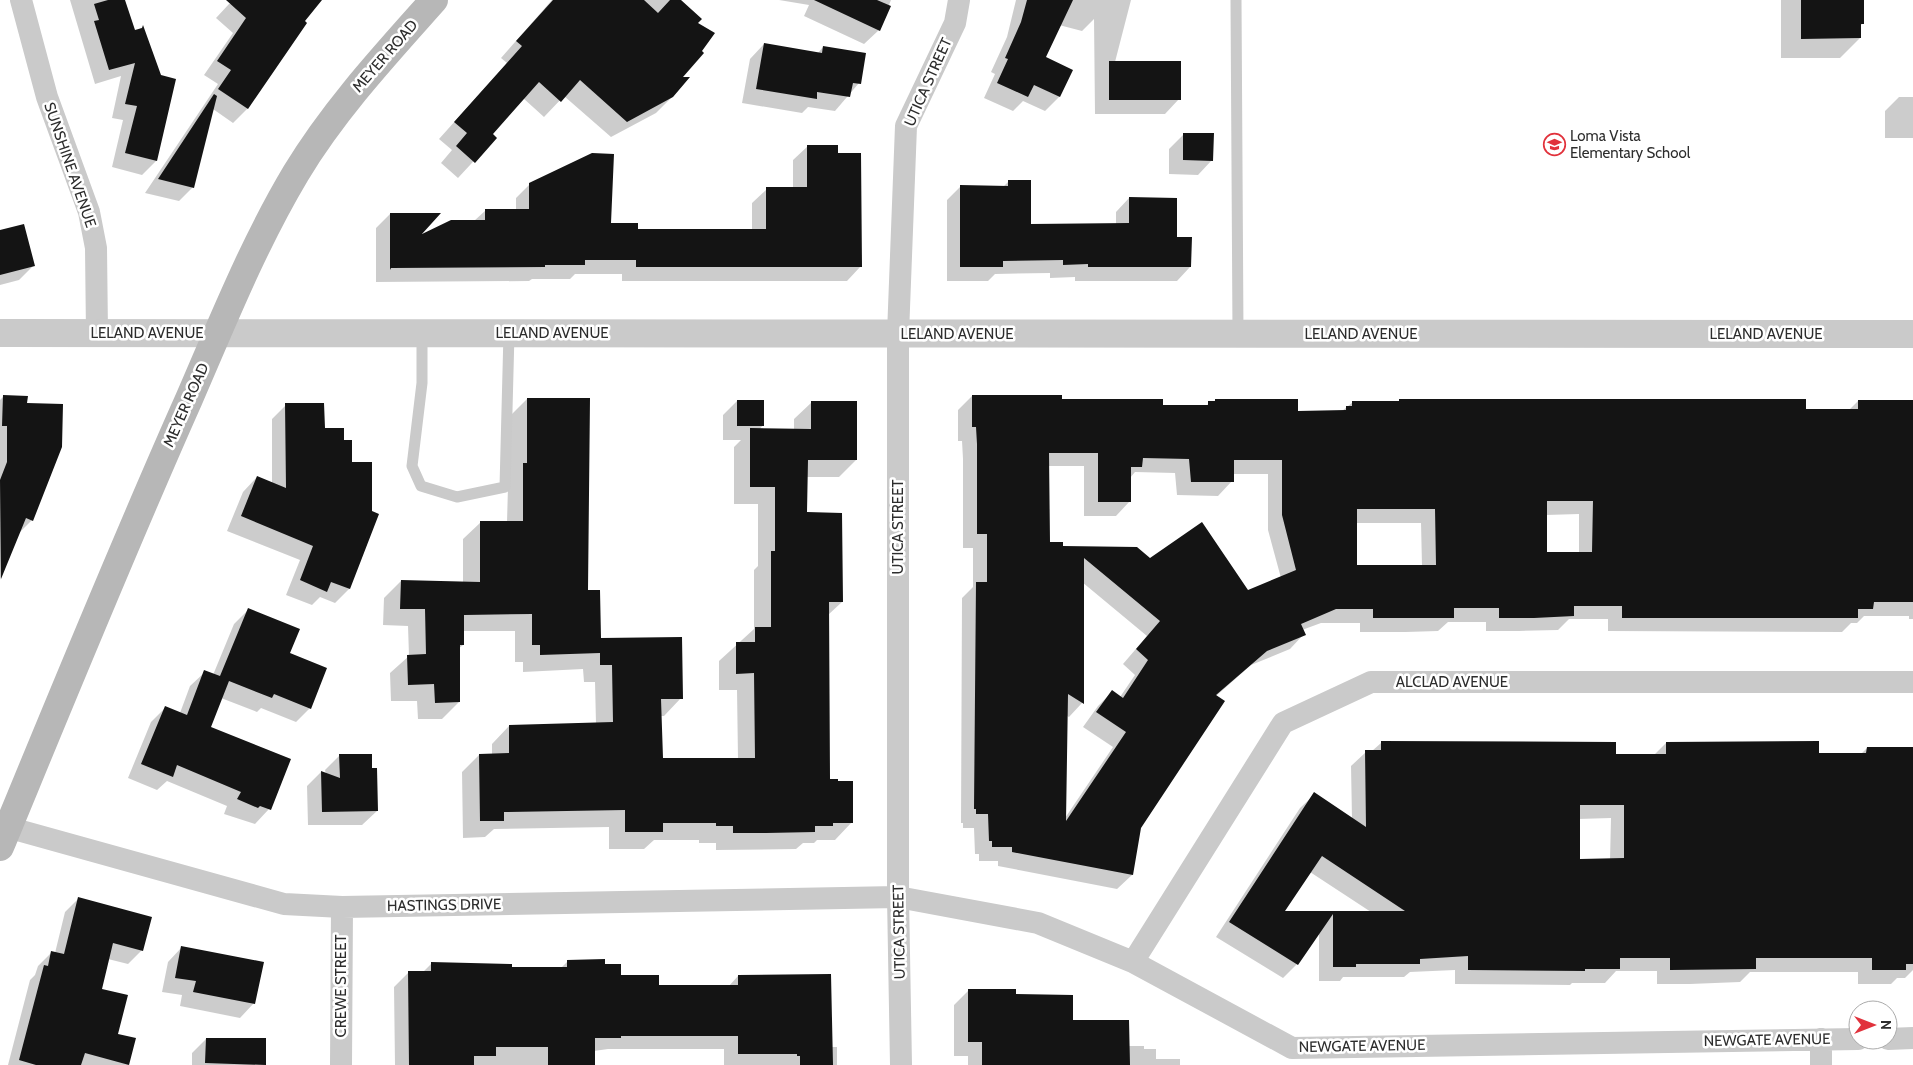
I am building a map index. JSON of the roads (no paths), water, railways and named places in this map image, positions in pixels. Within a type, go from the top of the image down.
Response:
[{"type":"main road","name":"MEYER ROAD","points":[[3,833],[147,493],[255,247],[296,172],[342,106],[434,0]]},
{"type":"street","name":"SUNSHINE AVENUE","points":[[22,0],[47,97],[89,212],[96,248],[97,333]]},
{"type":"street","name":"UTICA STREET","points":[[901,1065],[898,897],[898,334],[906,126],[955,23],[959,0]]},
{"type":"street","name":"LELAND AVENUE","points":[[0,333],[1913,334]]},
{"type":"street","name":"ALCLAD AVENUE","points":[[1133,962],[1283,723],[1371,682],[1913,682]]},
{"type":"street","name":"HASTINGS DRIVE","points":[[3,833],[284,904],[342,907],[898,897]]},
{"type":"street","name":"NEWGATE AVENUE","points":[[898,897],[1038,923],[1133,962],[1292,1048],[1848,1039]]},
{"type":"street","name":"CREWE STREET","points":[[341,1065],[342,907]]},
{"type":"street","points":[[1898,1039],[1913,1038]]},
{"type":"street","points":[[1821,1039],[1821,1065]]},
{"type":"lane","points":[[1236,0],[1238,334]]},
{"type":"lane","points":[[422,333],[422,383],[412,466],[421,486],[457,498],[505,487],[509,333]]},
{"type":"place","name":"Loma Vista Elementary School","points":[[1554,145]]}]
